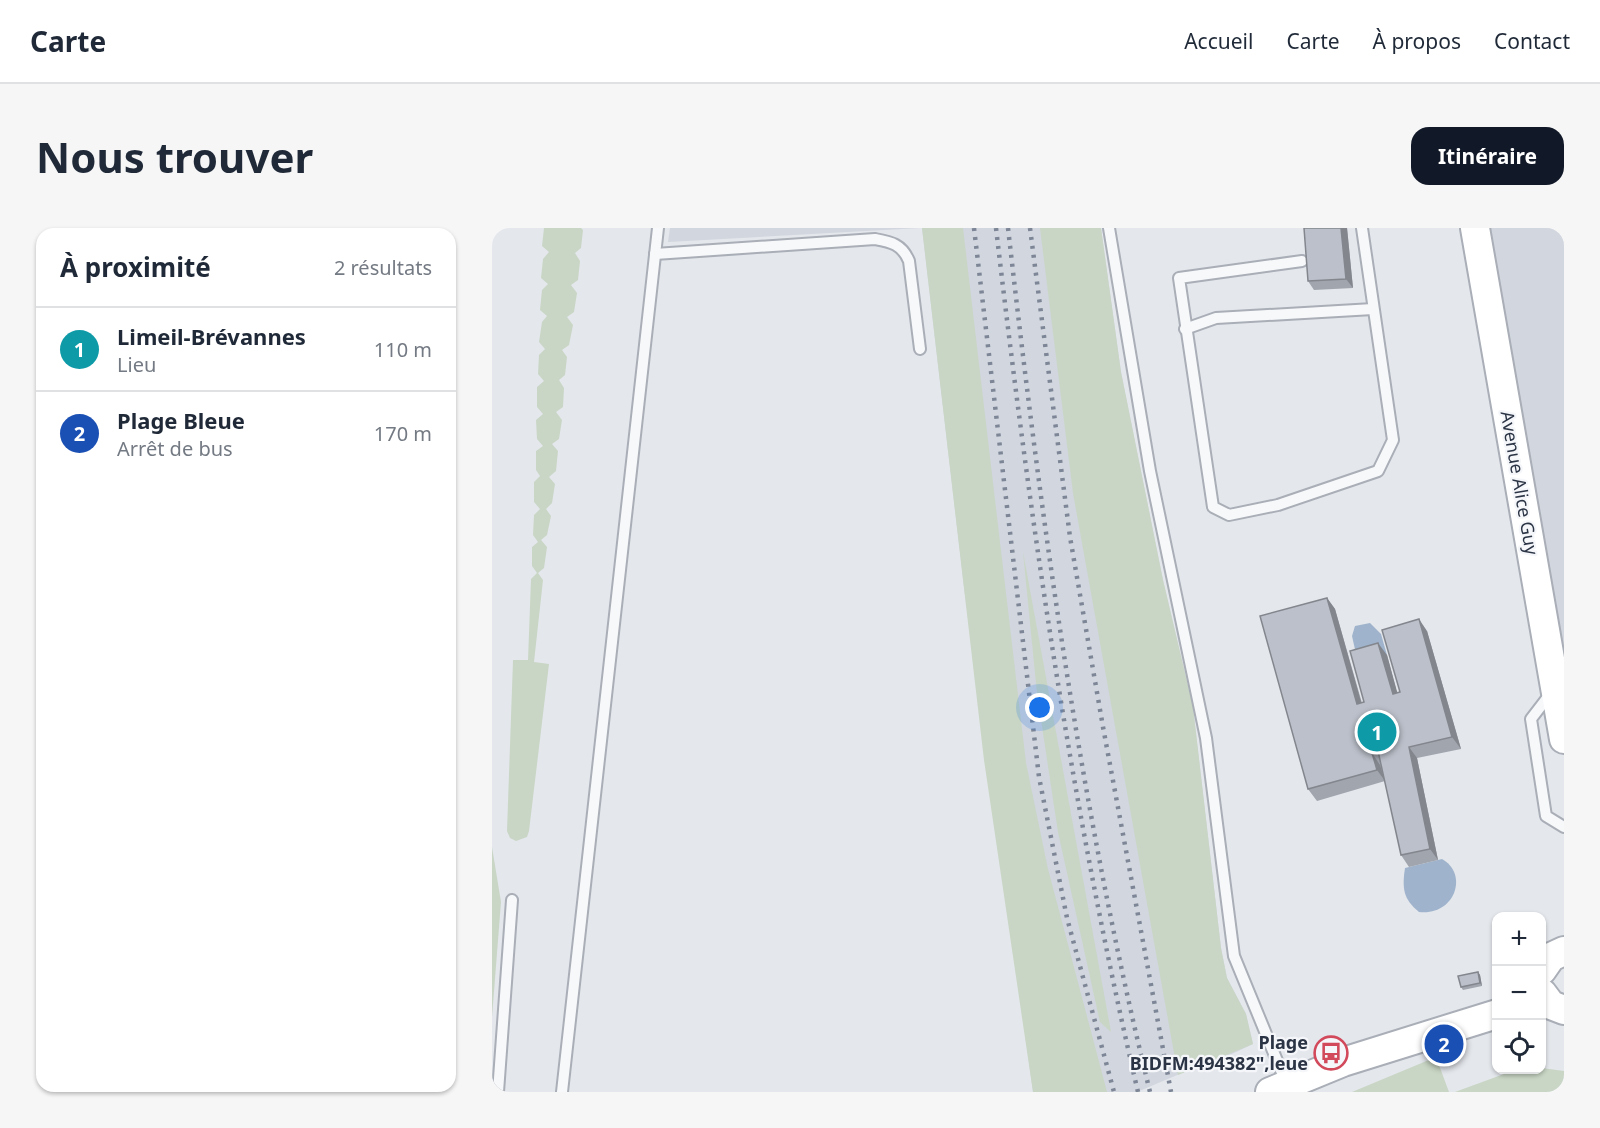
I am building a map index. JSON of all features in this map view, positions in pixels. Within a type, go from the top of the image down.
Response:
[{"type":"main road","name":"Avenue Alice Guy","points":[[1475,228],[1564,738]]},
{"type":"main road","points":[[1464,1024],[1492,1009]]},
{"type":"main road","points":[[1279,1088],[1343,1062],[1492,1016]]},
{"type":"lane","points":[[562,1092],[658,228]]},
{"type":"lane","points":[[1109,228],[1150,471],[1206,738],[1234,956],[1279,1088]]},
{"type":"lane","points":[[1302,261],[1179,278],[1213,507],[1229,515],[1278,505],[1378,471],[1393,441],[1362,228]]},
{"type":"lane","points":[[655,254],[875,239],[895,243],[905,251],[909,261],[921,349]]},
{"type":"lane","points":[[1185,330],[1216,318],[1373,309]]},
{"type":"lane","points":[[1555,688],[1531,719],[1546,816],[1564,827]]},
{"type":"lane","points":[[498,1092],[512,900]]},
{"type":"shaded area","points":[[670,228],[920,228],[668,242]]},
{"type":"shaded area","points":[[922,228],[1101,228],[1121,372],[1163,580],[1193,707],[1221,948],[1227,978],[1246,1014],[1253,1044],[1200,1069],[1189,1070],[1137,1092],[1033,1092],[964,587]]},
{"type":"shaded area","points":[[1478,228],[1564,228],[1564,743]]},
{"type":"green space","points":[[544,228],[581,228],[583,230],[581,248],[575,253],[580,261],[578,280],[571,285],[577,293],[574,312],[567,317],[573,325],[569,345],[562,350],[567,357],[565,375],[559,380],[564,388],[563,407],[556,412],[562,420],[559,439],[552,444],[558,451],[556,471],[549,477],[555,484],[552,503],[546,509],[551,516],[547,535],[541,540],[547,547],[544,568],[538,573],[543,580],[534,662],[549,664],[529,831],[527,837],[516,841],[510,838],[507,831],[513,660],[528,660],[531,579],[537,573],[532,566],[532,547],[538,542],[533,535],[534,515],[540,509],[534,502],[534,482],[540,476],[536,470],[536,451],[543,446],[537,439],[536,420],[543,414],[537,407],[537,387],[544,381],[538,374],[539,355],[545,349],[539,342],[542,322],[547,316],[540,310],[542,290],[548,284],[541,278],[543,259],[549,252],[542,246]]},
{"type":"green space","points":[[922,228],[963,228],[1026,763],[1048,869],[1107,1092],[1033,1092],[984,760]]},
{"type":"green space","points":[[1040,228],[1101,228],[1121,372],[1163,580],[1193,707],[1221,948],[1227,978],[1246,1014],[1253,1044],[1178,1075],[1073,493]]},
{"type":"green space","points":[[1023,552],[1111,1032],[1100,1022],[1058,832],[1037,693]]},
{"type":"green space","points":[[492,847],[501,902],[492,1017]]},
{"type":"green space","points":[[1436,1057],[1449,1092],[1352,1092]]},
{"type":"green space","points":[[1546,1069],[1564,1071],[1564,1092],[1455,1092],[1504,1074],[1546,1074]]},
{"type":"water","points":[[1370,623],[1381,634],[1387,655],[1358,663],[1352,636],[1355,626]]},
{"type":"water","points":[[1442,859],[1455,874],[1454,893],[1442,908],[1419,912],[1405,893],[1405,868]]},
{"type":"building","points":[[1304,228],[1341,228],[1346,279],[1308,281]]},
{"type":"building","points":[[1327,598],[1357,704],[1364,702],[1350,651],[1378,643],[1393,694],[1400,692],[1382,630],[1419,619],[1452,737],[1409,747],[1430,849],[1401,855],[1378,751],[1372,753],[1377,770],[1308,789],[1260,616]]},
{"type":"building","points":[[1478,972],[1480,983],[1461,987],[1458,976]]},
{"type":"railway","points":[[974,228],[1039,777],[1067,918],[1114,1092]]},
{"type":"railway","points":[[996,228],[1023,446],[1055,662],[1092,878],[1138,1092]]},
{"type":"railway","points":[[1008,228],[1034,445],[1065,662],[1103,878],[1150,1092]]},
{"type":"railway","points":[[1030,228],[1070,537],[1171,1092]]},
{"type":"place","name":"Limeil-Brévannes","points":[[1377,732]]},
{"type":"place","name":"Plage Bleue","points":[[1444,1044]]},
{"type":"place","name":"Plage BIDFM:494382\",leue","points":[[1331,1053]]}]
